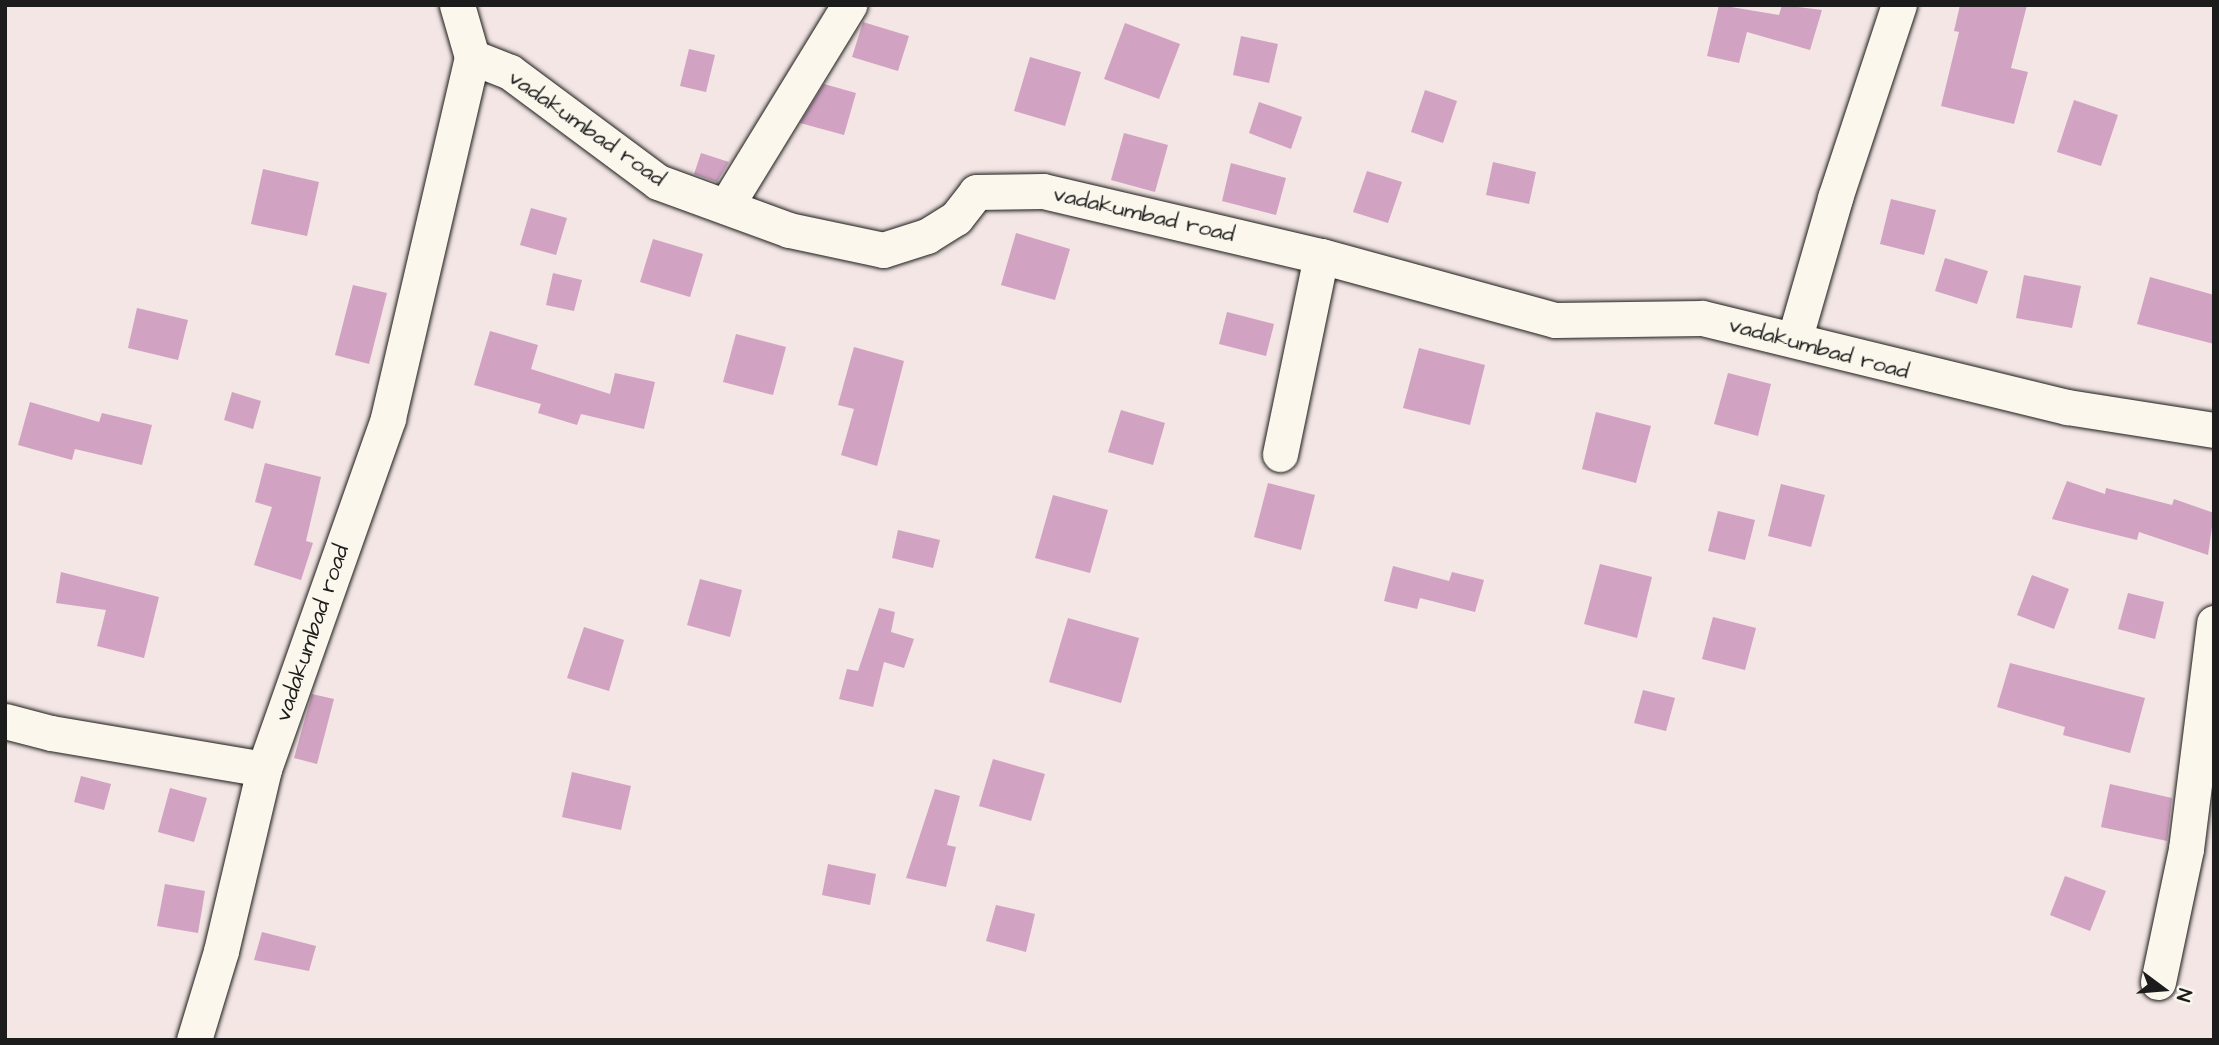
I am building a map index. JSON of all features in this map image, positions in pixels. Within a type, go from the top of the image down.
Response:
[{"type":"street","points":[[457,5],[472,57]]},
{"type":"street","points":[[726,206],[849,5]]},
{"type":"street","points":[[1795,337],[1835,198],[1899,5]]},
{"type":"street","name":"vadakumbad road","points":[[194,1040],[221,951],[264,769],[388,418],[472,57],[510,72],[658,182],[789,230],[883,250],[927,236],[946,224],[976,192],[1043,191],[1321,256],[1555,320],[1702,318],[1795,337],[1902,370],[2067,407],[2214,430]]},
{"type":"street","points":[[1280,454],[1321,256]]},
{"type":"street","points":[[2158,982],[2186,849],[2214,623]]},
{"type":"street","points":[[5,721],[51,733],[264,769]]},
{"type":"building","points":[[1719,5],[1779,15],[1782,5],[1822,10],[1810,50],[1747,32],[1739,63],[1707,56]]},
{"type":"building","points":[[1960,5],[2027,5],[2011,68],[2028,72],[2014,124],[1941,106],[1959,32],[1954,31]]},
{"type":"building","points":[[863,22],[909,36],[898,71],[852,57]]},
{"type":"building","points":[[1125,23],[1180,44],[1159,99],[1104,79]]},
{"type":"building","points":[[1241,36],[1278,44],[1269,83],[1233,75]]},
{"type":"building","points":[[689,49],[715,55],[706,92],[680,86]]},
{"type":"building","points":[[1030,57],[1081,72],[1065,126],[1014,111]]},
{"type":"building","points":[[824,84],[856,93],[844,135],[800,123]]},
{"type":"building","points":[[1425,90],[1457,101],[1443,143],[1411,132]]},
{"type":"building","points":[[2074,100],[2118,115],[2101,166],[2057,152]]},
{"type":"building","points":[[1259,102],[1302,117],[1291,149],[1249,133]]},
{"type":"building","points":[[1124,133],[1168,145],[1155,192],[1111,180]]},
{"type":"building","points":[[701,153],[729,162],[717,182],[694,174]]},
{"type":"building","points":[[1493,162],[1536,172],[1529,204],[1486,195]]},
{"type":"building","points":[[1231,163],[1286,178],[1276,215],[1222,201]]},
{"type":"building","points":[[263,169],[319,182],[307,236],[251,224]]},
{"type":"building","points":[[1367,171],[1402,182],[1388,223],[1353,212]]},
{"type":"building","points":[[1891,199],[1936,210],[1924,255],[1880,244]]},
{"type":"building","points":[[531,208],[567,218],[556,255],[520,245]]},
{"type":"building","points":[[1016,233],[1070,249],[1055,300],[1001,285]]},
{"type":"building","points":[[653,239],[703,254],[690,297],[640,282]]},
{"type":"building","points":[[1945,258],[1988,271],[1977,304],[1935,291]]},
{"type":"building","points":[[553,273],[582,280],[574,311],[546,305]]},
{"type":"building","points":[[2024,275],[2081,286],[2072,328],[2016,318]]},
{"type":"building","points":[[2150,277],[2214,295],[2214,344],[2137,324]]},
{"type":"building","points":[[353,285],[387,293],[369,364],[335,355]]},
{"type":"building","points":[[137,308],[188,320],[178,360],[128,348]]},
{"type":"building","points":[[1227,312],[1274,324],[1266,356],[1219,344]]},
{"type":"building","points":[[490,331],[538,345],[531,369],[610,394],[615,373],[655,382],[644,429],[581,414],[577,425],[538,413],[541,404],[474,385]]},
{"type":"building","points":[[736,334],[786,347],[773,395],[723,382]]},
{"type":"building","points":[[854,347],[904,361],[877,466],[841,455],[854,409],[838,405]]},
{"type":"building","points":[[1419,348],[1485,365],[1470,425],[1403,408]]},
{"type":"building","points":[[1728,373],[1771,384],[1758,436],[1714,424]]},
{"type":"building","points":[[232,392],[261,401],[253,429],[224,420]]},
{"type":"building","points":[[30,402],[99,422],[102,413],[152,425],[142,465],[75,449],[72,460],[18,445]]},
{"type":"building","points":[[1121,410],[1165,423],[1153,465],[1108,452]]},
{"type":"building","points":[[1596,412],[1651,426],[1636,483],[1582,469]]},
{"type":"building","points":[[265,463],[321,477],[306,541],[313,543],[301,580],[254,565],[272,507],[255,502]]},
{"type":"building","points":[[2067,481],[2105,494],[2106,488],[2172,505],[2174,499],[2214,513],[2208,555],[2139,532],[2137,540],[2052,519]]},
{"type":"building","points":[[1268,483],[1315,495],[1301,550],[1254,537]]},
{"type":"building","points":[[1781,484],[1825,495],[1811,547],[1768,536]]},
{"type":"building","points":[[1053,495],[1108,510],[1090,573],[1035,558]]},
{"type":"building","points":[[1718,511],[1755,520],[1745,560],[1708,551]]},
{"type":"building","points":[[898,530],[940,540],[933,568],[892,558]]},
{"type":"building","points":[[1600,564],[1652,577],[1637,638],[1584,624]]},
{"type":"building","points":[[1393,566],[1449,581],[1452,572],[1484,580],[1475,612],[1420,598],[1417,609],[1384,601]]},
{"type":"building","points":[[61,572],[159,597],[144,658],[97,646],[106,610],[56,603]]},
{"type":"building","points":[[2032,575],[2069,589],[2054,629],[2017,615]]},
{"type":"building","points":[[700,579],[742,590],[730,637],[687,625]]},
{"type":"building","points":[[2128,593],[2164,602],[2155,639],[2118,629]]},
{"type":"building","points":[[879,608],[895,612],[891,632],[914,639],[904,668],[884,662],[873,707],[839,699],[847,669],[858,671]]},
{"type":"building","points":[[1713,617],[1756,628],[1745,670],[1702,659]]},
{"type":"building","points":[[1068,618],[1139,638],[1121,703],[1049,682]]},
{"type":"building","points":[[584,627],[624,640],[609,691],[567,678]]},
{"type":"building","points":[[2010,663],[2145,698],[2130,753],[2063,735],[2065,727],[1997,707]]},
{"type":"building","points":[[1643,690],[1675,698],[1666,731],[1634,723]]},
{"type":"building","points":[[312,694],[334,699],[317,764],[294,758]]},
{"type":"building","points":[[993,759],[1045,774],[1031,821],[979,806]]},
{"type":"building","points":[[572,772],[631,786],[621,830],[562,817]]},
{"type":"building","points":[[81,776],[111,784],[104,810],[74,802]]},
{"type":"building","points":[[2110,784],[2172,798],[2167,841],[2101,827]]},
{"type":"building","points":[[170,788],[207,798],[194,842],[158,832]]},
{"type":"building","points":[[935,789],[960,796],[947,845],[956,847],[946,887],[906,878]]},
{"type":"building","points":[[828,864],[876,874],[870,905],[822,895]]},
{"type":"building","points":[[2065,876],[2106,891],[2090,931],[2050,915]]},
{"type":"building","points":[[165,884],[205,891],[198,933],[157,926]]},
{"type":"building","points":[[996,905],[1035,914],[1026,952],[986,941]]},
{"type":"building","points":[[262,932],[316,946],[309,971],[254,960]]}]
